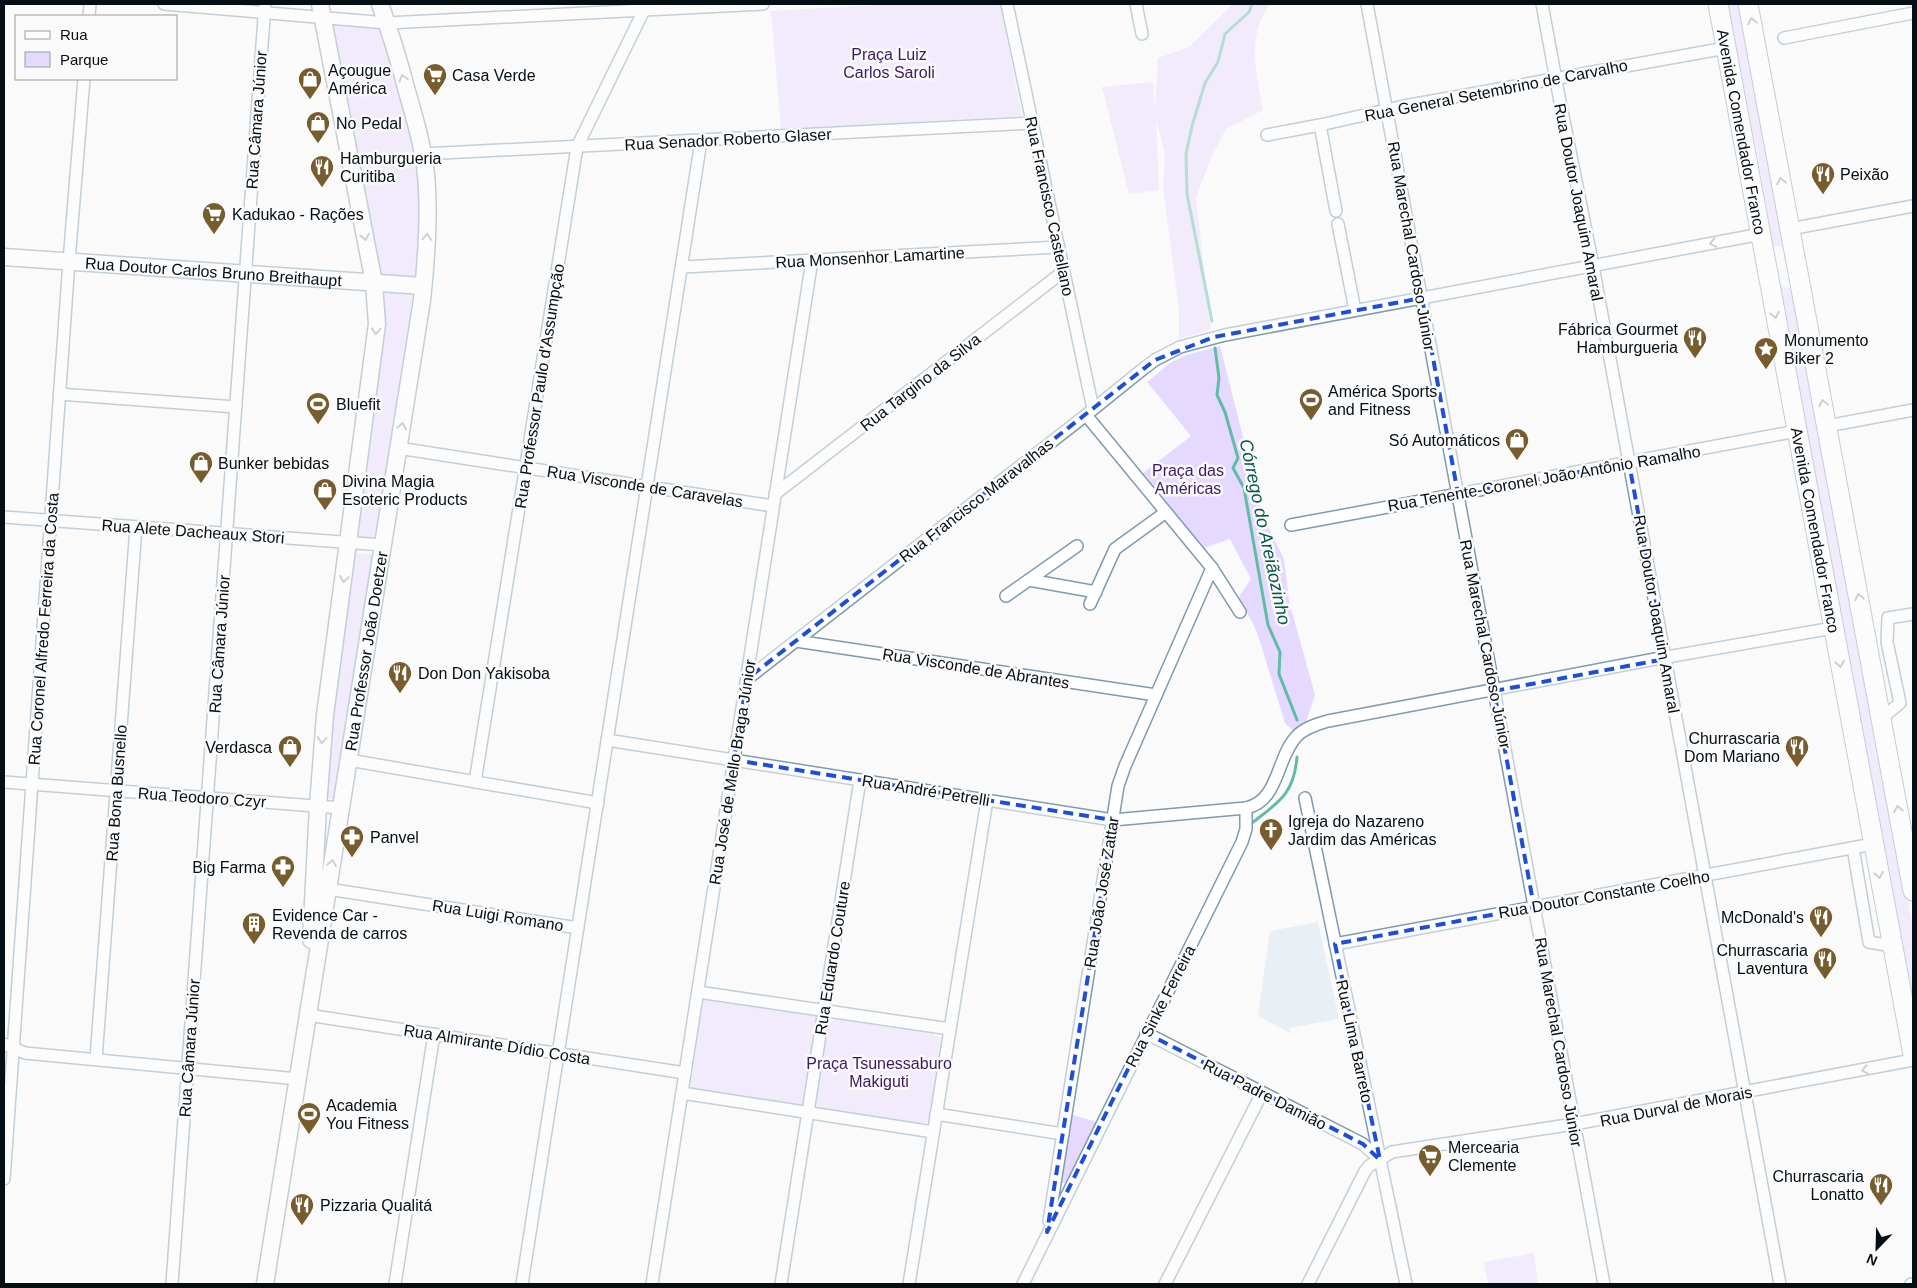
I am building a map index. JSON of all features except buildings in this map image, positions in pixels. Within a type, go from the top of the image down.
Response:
[{"type":"highway","name":"Avenida Comendador Franco","points":[[1718,4],[1913,1055]]},
{"type":"highway","name":"Avenida Comendador Franco","points":[[1748,4],[1881,719],[1908,838],[1912,883]]},
{"type":"highway","points":[[1766,267],[1778,276],[1785,276],[1792,274],[1796,261]]},
{"type":"main road","name":"Rua Professor João Doetzer","points":[[265,1284],[423,286],[428,222],[423,154],[380,4]]},
{"type":"main road","name":"Rua Professor João Doetzer","points":[[308,1014],[318,806],[325,715],[376,336],[377,312],[374,282],[322,10]]},
{"type":"main road","name":"Rua Doutor Carlos Bruno Breithaupt","points":[[4,257],[423,286]]},
{"type":"street","points":[[164,4],[322,10],[387,23],[644,7],[763,4]]},
{"type":"street","name":"Rua Francisco Castellano","points":[[1007,4],[1064,271],[1090,412],[1166,512],[1212,568],[1240,612]]},
{"type":"street","points":[[1136,4],[1142,34]]},
{"type":"street","name":"Rua Marechal Cardoso Júnior","points":[[1367,4],[1604,1284]]},
{"type":"street","name":"Rua Doutor Joaquim Amaral","points":[[1542,4],[1629,462],[1780,1284]]},
{"type":"street","name":"Rua Professor Paulo d'Assumpção","points":[[475,782],[577,147],[644,7]]},
{"type":"street","name":"Rua Câmara Júnior","points":[[172,1284],[265,8]]},
{"type":"street","points":[[1784,38],[1913,13]]},
{"type":"street","name":"Rua General Setembrino de Carvalho","points":[[1267,135],[1320,125],[1386,109],[1726,48]]},
{"type":"street","name":"Rua Coronel Alfredo Ferreira da Costa","points":[[4,1179],[8,1045],[32,784],[59,394],[84,80]]},
{"type":"street","name":"Rua Senador Roberto Glaser","points":[[423,154],[1033,123]]},
{"type":"street","points":[[1320,125],[1336,211]]},
{"type":"street","points":[[522,1284],[702,140]]},
{"type":"street","points":[[1790,229],[1913,206]]},
{"type":"street","points":[[1338,224],[1355,310]]},
{"type":"street","name":"Rua Francisco Maravalhas","points":[[747,679],[1155,360],[1180,347],[1214,337],[1760,234]]},
{"type":"street","name":"Rua Monsenhor Lamartine","points":[[682,267],[1059,247]]},
{"type":"street","name":"Rua José de Mello Braga Júnior","points":[[652,1284],[812,260]]},
{"type":"street","name":"Rua Targino da Silva","points":[[775,494],[1064,271]]},
{"type":"street","points":[[59,394],[236,407]]},
{"type":"street","points":[[1827,426],[1913,410]]},
{"type":"street","name":"Rua Tenente-Coronel João Antônio Ramalho","points":[[1291,525],[1797,431]]},
{"type":"street","name":"Rua Visconde de Caravelas","points":[[398,448],[773,506]]},
{"type":"street","points":[[1090,604],[1113,552],[1118,546],[1166,512]]},
{"type":"street","name":"Rua Alete Dacheaux Stori","points":[[4,517],[383,545]]},
{"type":"street","name":"Rua Bona Busnello","points":[[96,1059],[136,527]]},
{"type":"street","points":[[1006,596],[1076,546]]},
{"type":"street","name":"Rua João José Zattar","points":[[1047,1232],[1118,786],[1122,772],[1212,568]]},
{"type":"street","points":[[1029,580],[1096,592]]},
{"type":"street","points":[[1881,719],[1900,703],[1887,642],[1888,618],[1913,614]]},
{"type":"street","points":[[1246,808],[1258,804],[1268,794],[1285,754],[1297,735],[1312,726],[1328,721],[1833,628]]},
{"type":"street","name":"Rua Visconde de Abrantes","points":[[796,641],[1156,695]]},
{"type":"street","name":"Rua André Petrelli","points":[[607,740],[1112,820],[1246,808]]},
{"type":"street","points":[[349,760],[598,803]]},
{"type":"street","name":"Rua Eduardo Couture","points":[[781,1284],[860,780]]},
{"type":"street","name":"Rua Teodoro Czyr","points":[[4,782],[341,808]]},
{"type":"street","name":"Rua Lima Barreto","points":[[1305,798],[1406,1284]]},
{"type":"street","points":[[909,1284],[987,800]]},
{"type":"street","name":"Rua Sinke Ferreira","points":[[1022,1284],[1242,842],[1246,830],[1246,808]]},
{"type":"street","name":"Rua Doutor Constante Coelho","points":[[1335,944],[1873,844]]},
{"type":"street","points":[[1853,848],[1869,942],[1892,946]]},
{"type":"street","name":"Rua Luigi Romano","points":[[328,889],[578,928]]},
{"type":"street","points":[[698,992],[950,1029]]},
{"type":"street","name":"Rua Almirante Dídio Costa","points":[[308,1014],[685,1073]]},
{"type":"street","name":"Rua Padre Damião","points":[[1146,1033],[1363,1144],[1380,1160]]},
{"type":"street","points":[[395,1284],[434,1034]]},
{"type":"street","points":[[8,1045],[25,1053],[298,1079]]},
{"type":"street","name":"Rua Durval de Morais","points":[[1380,1160],[1392,1152],[1574,1124],[1913,1060]]},
{"type":"street","points":[[682,1093],[933,1132]]},
{"type":"street","points":[[1165,1284],[1262,1093]]},
{"type":"street","points":[[936,1114],[1062,1134]]},
{"type":"street","points":[[1308,1284],[1366,1171],[1380,1160]]},
{"type":"highlighted area","points":[[1422,298],[1458,494],[1629,463],[1665,659],[1494,691],[1534,907],[1335,944],[1380,1160],[1363,1144],[1146,1033],[1047,1232],[1113,820],[734,760],[747,679],[1155,360],[1214,337]]},
{"type":"shaded area","points":[[1318,922],[1339,1019],[1288,1028],[1292,1034],[1258,1016],[1270,931]]},
{"type":"green space","name":"Praça Luiz Carlos Saroli","points":[[895,4],[1003,4],[1010,35],[1006,35],[1022,116],[781,129],[771,11]]},
{"type":"green space","points":[[1231,4],[1270,4],[1263,17],[1255,42],[1256,69],[1263,110],[1226,129],[1210,160],[1196,198],[1211,329],[1179,339],[1179,309],[1163,187],[1165,153],[1156,121],[1159,190],[1129,194],[1102,87],[1153,82],[1155,111],[1158,58],[1189,47]]},
{"type":"green space","points":[[1725,4],[1742,4],[1784,248],[1773,245],[1756,146],[1741,90]]},
{"type":"green space","points":[[330,24],[381,27],[408,117],[421,183],[418,278],[381,274]]},
{"type":"green space","points":[[1777,283],[1787,288],[1793,286],[1913,928],[1913,1011]]},
{"type":"green space","points":[[383,292],[413,295],[375,538],[356,536],[384,307]]},
{"type":"green space","name":"Praça das Américas","points":[[1220,346],[1263,516],[1284,559],[1289,601],[1315,695],[1306,722],[1293,731],[1285,723],[1257,632],[1239,597],[1251,579],[1230,539],[1204,548],[1143,473],[1191,436],[1147,382],[1170,363],[1186,355]]},
{"type":"green space","points":[[352,553],[373,554],[335,800],[323,798]]},
{"type":"green space","points":[[703,1000],[817,1016],[805,1106],[690,1090]]},
{"type":"green space","name":"Praça Tsunessaburo Makiguti","points":[[836,1019],[932,1034],[941,1038],[943,1044],[930,1121],[920,1125],[821,1110],[817,1107],[815,1101],[827,1024]]},
{"type":"green space","points":[[1069,1114],[1097,1122],[1068,1184],[1060,1180]]},
{"type":"green space","points":[[1534,1253],[1538,1284],[1488,1284],[1484,1262]]},
{"type":"waterway","name":"Córrego do Areiãozinho","points":[[1212,321],[1187,194],[1186,154],[1205,83],[1218,62],[1225,34],[1249,12],[1252,4]]},
{"type":"waterway","name":"Córrego do Areiãozinho","points":[[1215,348],[1219,378],[1217,395],[1225,412],[1238,458],[1233,468],[1244,488],[1268,625],[1280,652],[1279,674],[1297,720]]},
{"type":"waterway","name":"Córrego do Areiãozinho","points":[[1252,823],[1277,803],[1289,789],[1297,757]]},
{"type":"place","name":"Casa Verde","points":[[435,96]]},
{"type":"place","name":"Açougue América","points":[[310,100]]},
{"type":"place","name":"No Pedal","points":[[318,144]]},
{"type":"place","name":"Hamburgueria Curitiba","points":[[322,188]]},
{"type":"place","name":"Peixão","points":[[1823,195]]},
{"type":"place","name":"Kadukao - Rações","points":[[214,235]]},
{"type":"place","name":"Fábrica Gourmet Hamburgueria","points":[[1695,359]]},
{"type":"place","name":"Monumento Biker 2","points":[[1766,370]]},
{"type":"place","name":"América Sports and Fitness","points":[[1311,421]]},
{"type":"place","name":"Bluefit","points":[[318,425]]},
{"type":"place","name":"Só Automáticos","points":[[1517,461]]},
{"type":"place","name":"Bunker bebidas","points":[[201,484]]},
{"type":"place","name":"Divina Magia Esoteric Products","points":[[325,511]]},
{"type":"place","name":"Don Don Yakisoba","points":[[400,694]]},
{"type":"place","name":"Verdasca","points":[[290,768]]},
{"type":"place","name":"Churrascaria Dom Mariano","points":[[1797,768]]},
{"type":"place","name":"Igreja do Nazareno Jardim das Américas","points":[[1271,851]]},
{"type":"place","name":"Panvel","points":[[352,858]]},
{"type":"place","name":"Big Farma","points":[[283,888]]},
{"type":"place","name":"McDonald's","points":[[1821,938]]},
{"type":"place","name":"Evidence Car - Revenda de carros","points":[[254,945]]},
{"type":"place","name":"Churrascaria Laventura","points":[[1825,980]]},
{"type":"place","name":"Academia You Fitness","points":[[309,1135]]},
{"type":"place","name":"Mercearia Clemente","points":[[1430,1177]]},
{"type":"place","name":"Churrascaria Lonatto","points":[[1881,1206]]},
{"type":"place","name":"Pizzaria Qualitá","points":[[302,1226]]}]
